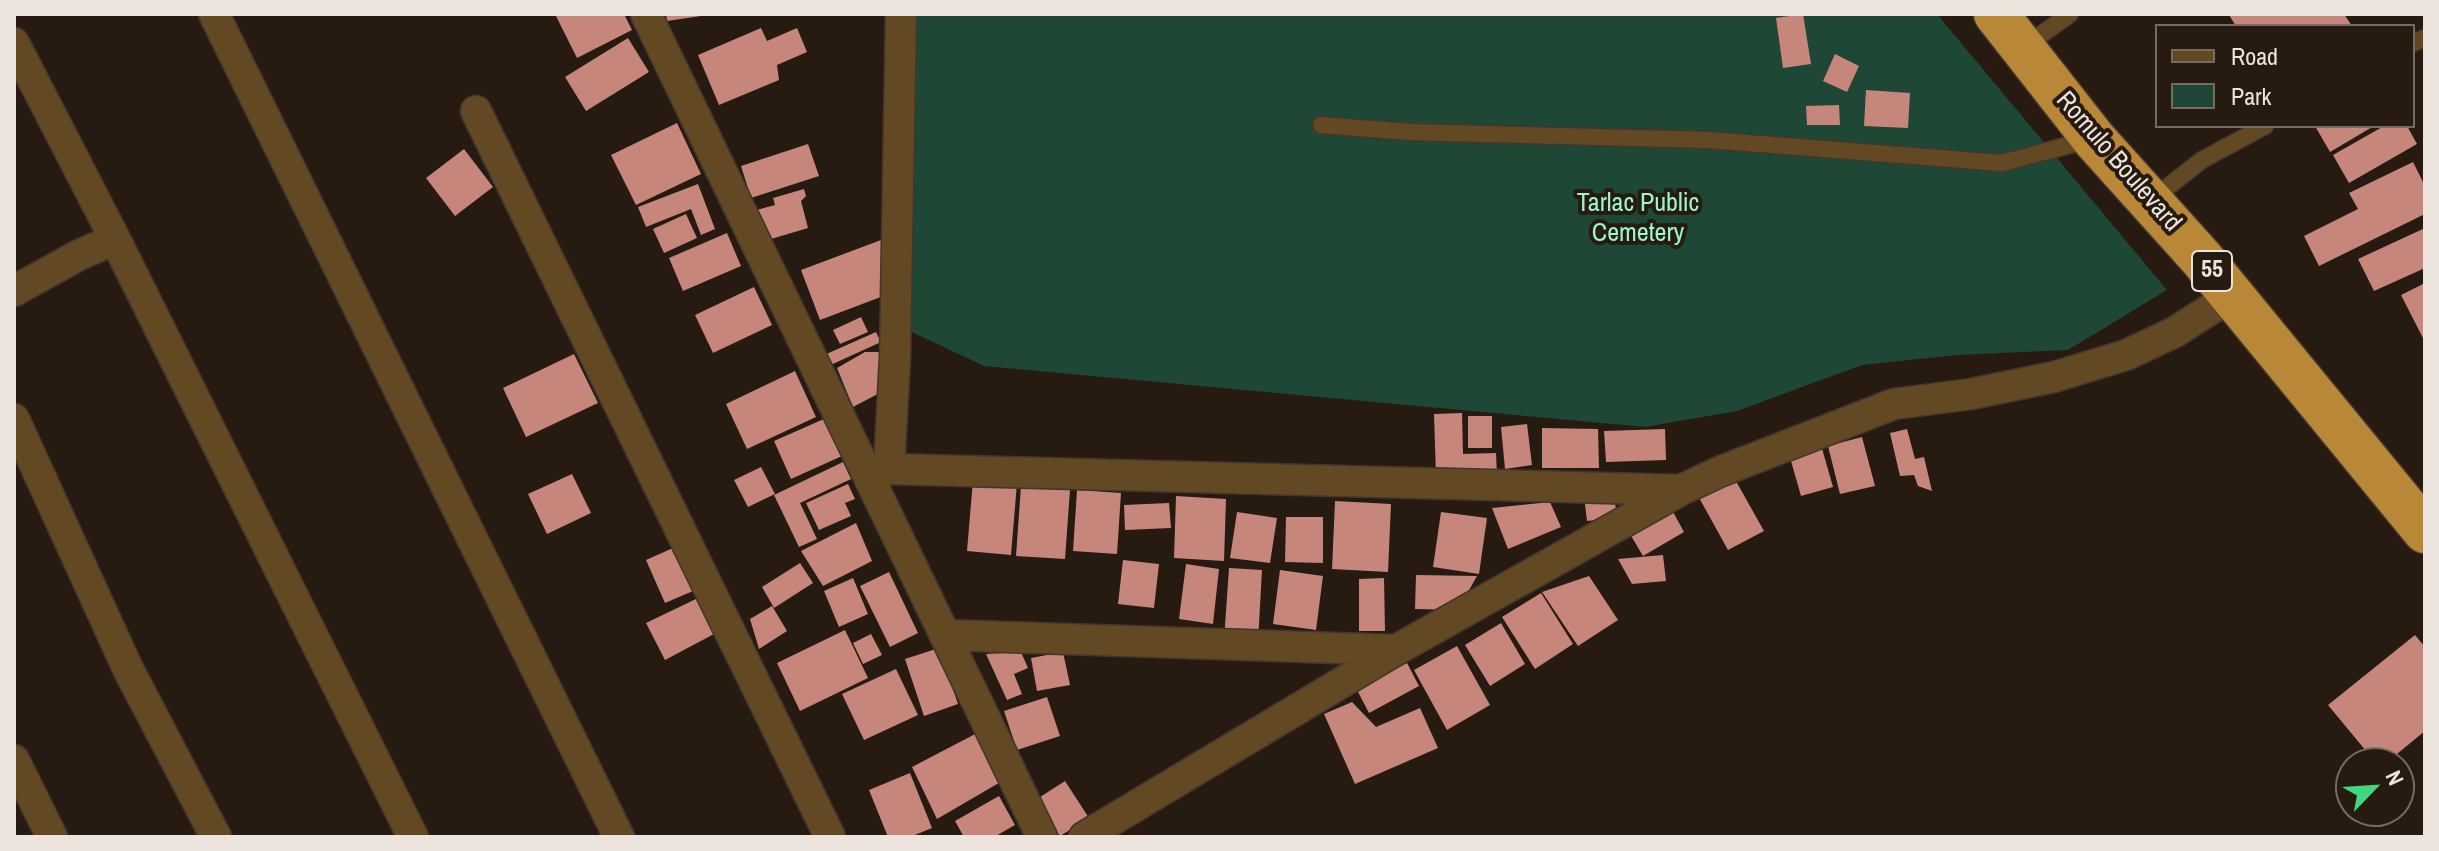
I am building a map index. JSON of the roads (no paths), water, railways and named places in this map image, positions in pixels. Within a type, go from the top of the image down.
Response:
[{"type":"highway","name":"Romulo Boulevard","points":[[1996,14],[2094,139],[2202,259],[2425,531]]},
{"type":"street","points":[[214,14],[619,837]]},
{"type":"street","points":[[646,14],[879,472],[945,635],[1042,837]]},
{"type":"street","points":[[879,472],[894,372],[901,14]]},
{"type":"street","points":[[14,43],[413,837]]},
{"type":"street","points":[[476,111],[830,837]]},
{"type":"street","points":[[14,291],[115,239]]},
{"type":"street","points":[[1084,837],[1396,650],[1681,490],[1719,472],[1894,404],[1971,394],[2054,377],[2126,355],[2175,332],[2231,296]]},
{"type":"street","points":[[14,419],[128,669],[216,837]]},
{"type":"street","points":[[879,472],[1681,490]]},
{"type":"street","points":[[945,635],[1396,650]]},
{"type":"street","points":[[14,760],[52,837]]},
{"type":"lane","points":[[2023,48],[2070,14]]},
{"type":"lane","points":[[1321,125],[1409,132],[1709,140],[2002,163],[2094,139]]},
{"type":"lane","points":[[2149,201],[2202,160],[2261,128]]},
{"type":"park label","name":"Tarlac Public Cemetery","points":[[1638,219]]}]
